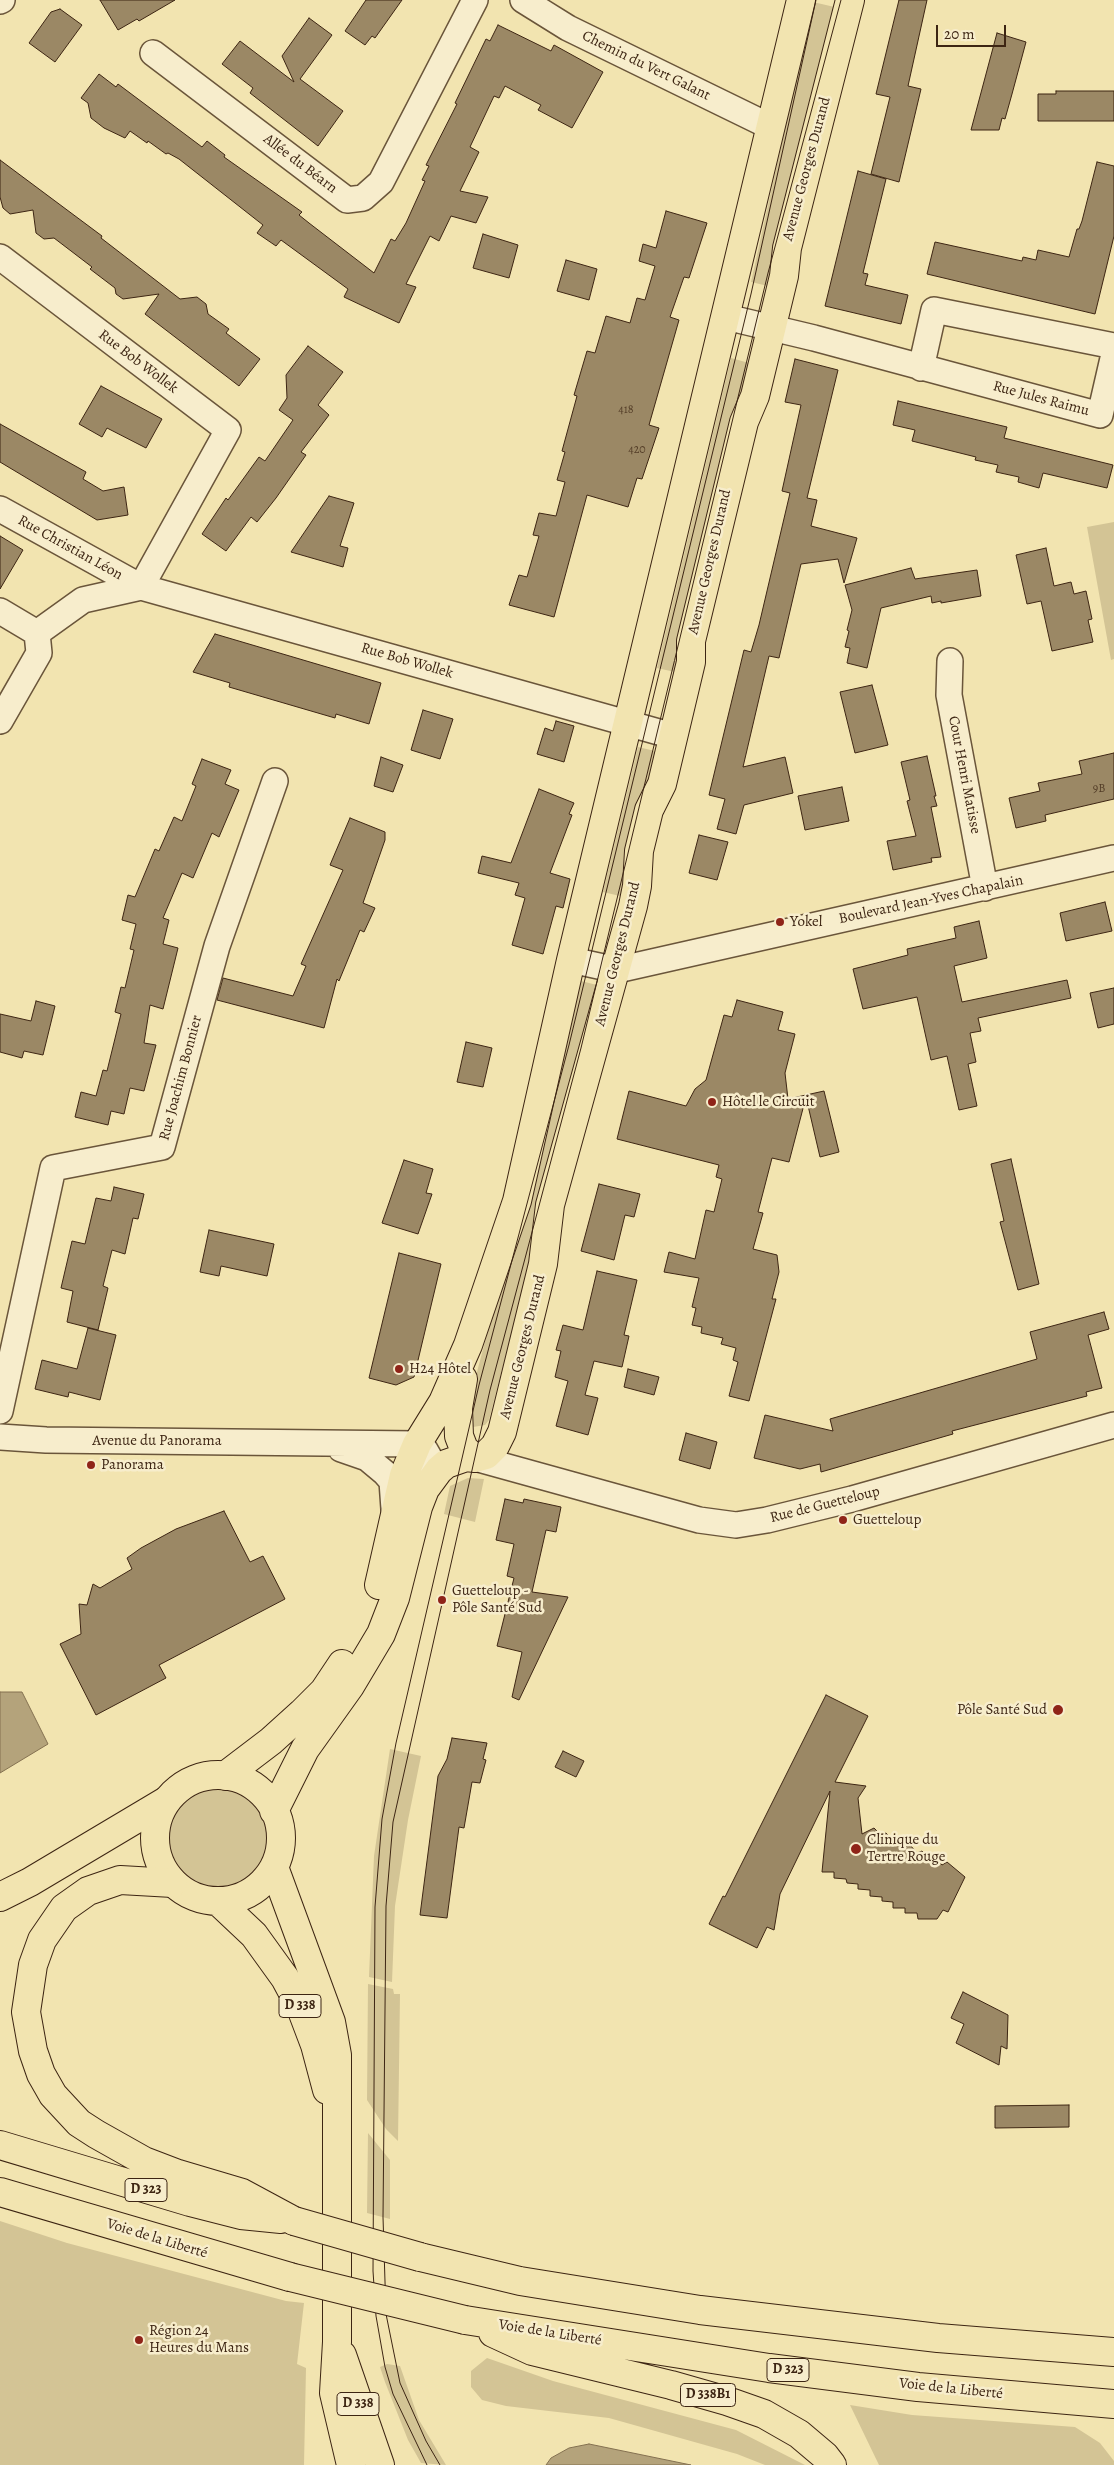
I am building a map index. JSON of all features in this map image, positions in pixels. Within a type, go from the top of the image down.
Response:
[{"type":"main road","points":[[225,1776],[271,1741],[324,1691],[359,1639],[377,1596],[404,1475],[418,1444],[443,1402],[468,1345],[517,1201],[571,960],[801,0]]},
{"type":"main road","name":"Avenue Georges Durand","points":[[274,1811],[304,1748],[350,1686],[382,1634],[394,1598],[418,1507],[425,1489],[446,1464],[466,1457],[475,1458],[486,1455],[492,1451],[502,1432],[543,1264],[550,1206],[617,970],[637,886],[639,851],[649,810],[662,784],[691,662],[691,641],[744,422],[755,396],[784,276],[787,248],[850,0]]},
{"type":"main road","points":[[468,1345],[458,1408],[458,1436],[464,1449],[475,1458]]},
{"type":"main road","points":[[0,1897],[30,1882],[166,1801],[192,1780],[211,1775],[240,1779],[257,1789],[274,1811],[279,1822],[281,1841],[274,1867],[265,1880],[251,1892],[233,1900],[219,1902],[197,1898],[173,1883],[163,1870],[155,1848],[156,1823],[166,1801]]},
{"type":"main road","name":"D 338","points":[[274,1867],[331,2022],[337,2055],[338,2342],[334,2393],[351,2465]]},
{"type":"main road","points":[[173,1883],[120,1880],[104,1884],[75,1900],[56,1918],[42,1940],[33,1965],[28,1988],[26,2012],[28,2032],[36,2059],[52,2095],[79,2123],[96,2134],[144,2161],[178,2174],[242,2193],[294,2221]]},
{"type":"main road","name":"D 338","points":[[219,1902],[254,1935],[285,1978],[301,2008],[315,2045],[337,2132]]},
{"type":"main road","name":"D 323","points":[[0,2145],[190,2202],[241,2215],[294,2221],[420,2257],[520,2281],[700,2310],[938,2338],[1114,2352]]},
{"type":"main road","name":"Voie de la Liberté","points":[[0,2192],[290,2277],[464,2320],[769,2368],[918,2387],[1114,2404]]},
{"type":"main road","name":"D 338B1","points":[[464,2320],[532,2351],[671,2385],[764,2414],[799,2434],[826,2456],[832,2465]]},
{"type":"main road","name":"D 338","points":[[338,2342],[380,2465]]},
{"type":"street","name":"Allée du Béarn","points":[[153,53],[347,200],[364,198],[381,182],[475,0]]},
{"type":"street","name":"Chemin du Vert Galant","points":[[523,0],[568,28],[771,127]]},
{"type":"street","name":"Rue Bob Wollek","points":[[0,257],[228,430],[141,587]]},
{"type":"street","points":[[921,368],[934,310],[1114,346]]},
{"type":"street","name":"Rue Jules Raimu","points":[[726,317],[1100,415],[1114,354]]},
{"type":"street","name":"Rue Christian Léon","points":[[0,509],[141,587]]},
{"type":"street","name":"Rue Bob Wollek","points":[[37,633],[83,600],[141,587],[673,736]]},
{"type":"street","points":[[0,611],[37,633],[39,653],[0,721]]},
{"type":"street","name":"Cour Henri Matisse","points":[[950,661],[949,695],[985,888]]},
{"type":"street","name":"Rue Joachim Bonnier","points":[[0,1411],[53,1168],[162,1147],[217,946],[274,781]]},
{"type":"street","name":"Boulevard Jean-Yves Chapalain","points":[[571,960],[617,970],[1114,858]]},
{"type":"street","name":"Rue de Guetteloup","points":[[475,1458],[699,1520],[736,1525],[767,1520],[852,1499],[1114,1425]]},
{"type":"street","name":"Rue de Guetteloup","points":[[502,1432],[504,1444],[510,1457],[520,1467],[535,1475]]},
{"type":"street","name":"Avenue du Panorama","points":[[0,1437],[46,1440],[418,1444]]},
{"type":"street","name":"Avenue du Panorama","points":[[314,1443],[349,1450],[380,1467],[392,1481],[394,1516]]},
{"type":"street","points":[[418,1444],[429,1456],[425,1489]]},
{"type":"shaded area","points":[[813,2],[843,9],[768,286],[751,282]]},
{"type":"shaded area","points":[[731,358],[749,363],[675,672],[657,668]]},
{"type":"shaded area","points":[[1114,522],[1114,659],[1111,660],[1087,527]]},
{"type":"shaded area","points":[[638,747],[655,751],[620,896],[603,892]]},
{"type":"shaded area","points":[[581,981],[601,986],[489,1420],[485,1425],[473,1427],[467,1422],[469,1402]]},
{"type":"shaded area","points":[[468,1478],[484,1479],[475,1522],[444,1514],[450,1486]]},
{"type":"shaded area","points":[[0,1692],[22,1692],[48,1744],[0,1773]]},
{"type":"shaded area","points":[[390,1749],[421,1756],[408,1820],[395,1906],[392,1982],[369,1977],[374,1856]]},
{"type":"shaded area","points":[[219,1787],[238,1791],[254,1802],[265,1818],[269,1837],[265,1856],[254,1872],[238,1883],[219,1887],[200,1883],[184,1872],[173,1856],[169,1837],[173,1818],[184,1802],[200,1791]]},
{"type":"shaded area","points":[[368,1984],[393,1989],[394,1994],[400,1994],[398,2141],[386,2129],[367,2100]]},
{"type":"shaded area","points":[[368,2133],[390,2160],[390,2219],[367,2213]]},
{"type":"shaded area","name":"Région 24 Heures du Mans","points":[[0,2221],[67,2243],[286,2301],[304,2303],[297,2364],[306,2368],[304,2465],[0,2465]]},
{"type":"shaded area","points":[[487,2358],[553,2381],[736,2430],[805,2465],[765,2465],[737,2454],[609,2418],[506,2406],[482,2400],[471,2387],[471,2371]]},
{"type":"shaded area","points":[[387,2364],[400,2366],[419,2420],[446,2465],[421,2463],[408,2440],[385,2382],[380,2367]]},
{"type":"shaded area","points":[[850,2405],[912,2415],[1075,2427],[1100,2443],[1114,2461],[1114,2465],[879,2465]]},
{"type":"shaded area","points":[[589,2444],[691,2465],[546,2465],[551,2458],[569,2448]]},
{"type":"building","points":[[100,0],[175,0],[139,21],[137,19],[118,30]]},
{"type":"building","points":[[366,0],[402,0],[375,38],[372,36],[365,45],[345,31]]},
{"type":"building","points":[[899,0],[927,0],[908,86],[921,89],[899,182],[871,174],[890,97],[876,94]]},
{"type":"building","points":[[60,9],[82,25],[55,62],[29,43],[51,12]]},
{"type":"building","points":[[309,18],[332,35],[300,79],[343,111],[318,146],[250,93],[253,88],[222,64],[240,41],[294,82],[282,56]]},
{"type":"building","points":[[498,25],[551,51],[554,45],[603,72],[572,128],[538,110],[541,105],[505,86],[499,98],[494,96],[470,147],[479,152],[460,191],[488,197],[476,223],[451,216],[439,241],[430,236],[406,284],[416,287],[399,323],[344,297],[348,289],[281,240],[276,246],[257,233],[263,225],[179,159],[168,153],[166,154],[130,131],[125,138],[104,128],[91,118],[88,103],[81,98],[99,74],[116,87],[118,84],[202,147],[207,141],[225,155],[224,157],[302,212],[299,215],[374,273],[391,239],[395,241],[406,223],[425,181],[422,180],[429,166],[426,165],[457,104],[455,103],[486,39],[490,41]]},
{"type":"building","points":[[997,33],[1026,42],[1005,119],[1002,118],[999,130],[971,130]]},
{"type":"building","points":[[1056,91],[1114,91],[1114,121],[1038,121],[1038,94],[1056,94]]},
{"type":"building","points":[[0,160],[102,236],[101,238],[180,299],[197,297],[206,304],[208,314],[229,329],[226,333],[260,359],[239,386],[145,314],[159,294],[123,299],[116,294],[115,288],[90,269],[92,267],[54,238],[44,239],[36,233],[33,210],[10,214],[3,208],[0,197]]},
{"type":"building","points":[[1097,162],[1114,166],[1114,236],[1095,314],[927,274],[935,242],[1022,261],[1023,257],[1036,260],[1038,250],[1069,257],[1077,229],[1079,229],[1082,221]]},
{"type":"building","points":[[858,171],[886,179],[863,273],[868,274],[865,285],[908,295],[901,324],[825,306]]},
{"type":"building","points":[[666,211],[707,223],[689,278],[684,277],[670,317],[679,320],[649,425],[659,428],[642,479],[637,478],[628,507],[587,495],[554,617],[509,605],[519,575],[527,577],[539,536],[533,535],[539,513],[556,516],[565,482],[557,480],[565,452],[562,451],[577,396],[574,395],[587,351],[595,353],[606,316],[630,323],[637,298],[645,300],[655,266],[639,261],[643,244],[656,248]]},
{"type":"building","points":[[483,234],[518,245],[509,278],[473,268]]},
{"type":"building","points":[[566,260],[597,269],[589,300],[557,291]]},
{"type":"building","points":[[308,346],[343,372],[318,405],[329,415],[301,452],[306,455],[276,498],[257,522],[251,517],[226,551],[202,534],[226,498],[228,500],[259,457],[265,461],[293,420],[279,410],[287,398],[286,375]]},
{"type":"building","points":[[795,359],[838,370],[807,498],[817,500],[811,526],[857,538],[844,583],[838,559],[801,564],[779,658],[769,656],[743,767],[785,757],[793,793],[744,805],[736,834],[717,829],[725,799],[709,795],[744,650],[751,652],[759,625],[790,493],[782,491],[801,405],[785,402]]},
{"type":"building","points":[[101,386],[162,419],[146,448],[107,428],[102,437],[79,424]]},
{"type":"building","points":[[898,401],[1007,427],[1004,438],[1113,465],[1107,488],[1043,473],[1039,488],[1018,482],[1019,477],[996,472],[998,465],[975,460],[976,457],[912,441],[915,430],[893,425]]},
{"type":"building","points":[[0,424],[86,472],[83,479],[103,491],[124,487],[128,515],[97,520],[0,462]]},
{"type":"building","points":[[329,496],[354,503],[340,546],[348,548],[343,567],[291,552]]},
{"type":"building","points":[[0,536],[23,550],[0,589]]},
{"type":"building","points":[[1046,548],[1054,586],[1071,582],[1074,594],[1086,591],[1092,619],[1088,620],[1093,642],[1052,651],[1041,601],[1027,604],[1016,555]]},
{"type":"building","points":[[911,568],[915,579],[977,570],[981,596],[932,603],[931,596],[881,608],[867,668],[847,663],[850,648],[845,647],[852,610],[845,585]]},
{"type":"building","points":[[215,634],[381,683],[369,724],[336,714],[335,718],[229,687],[230,683],[193,672]]},
{"type":"building","points":[[872,685],[888,745],[855,753],[840,692]]},
{"type":"building","points":[[423,710],[453,719],[440,759],[411,750]]},
{"type":"building","points":[[556,721],[574,726],[564,762],[537,754],[545,728],[553,731]]},
{"type":"building","points":[[1114,753],[1114,799],[1045,815],[1046,821],[1016,828],[1009,798],[1040,791],[1038,783],[1082,774],[1079,761]]},
{"type":"building","points":[[927,756],[936,796],[934,796],[937,806],[931,807],[941,857],[931,858],[932,862],[893,870],[887,841],[916,836],[907,801],[910,800],[901,762]]},
{"type":"building","points":[[381,757],[403,765],[393,792],[374,786]]},
{"type":"building","points":[[202,759],[231,770],[225,784],[239,790],[219,837],[212,833],[193,878],[182,873],[163,918],[169,920],[163,944],[178,948],[163,1009],[150,1005],[144,1043],[156,1045],[144,1091],[130,1088],[124,1114],[111,1111],[108,1125],[75,1117],[81,1092],[96,1096],[103,1070],[107,1071],[121,1014],[115,1012],[121,987],[125,988],[134,950],[130,949],[136,924],[122,920],[128,895],[135,897],[155,849],[159,851],[174,817],[182,821],[196,786],[192,784]]},
{"type":"building","points":[[842,787],[849,821],[805,830],[798,796]]},
{"type":"building","points":[[539,789],[574,803],[569,814],[572,815],[550,873],[570,879],[563,908],[556,906],[543,954],[512,945],[525,898],[515,895],[519,883],[478,873],[482,856],[511,863]]},
{"type":"building","points":[[350,818],[385,832],[385,840],[363,903],[375,908],[364,932],[360,930],[339,981],[337,979],[324,1028],[217,1000],[223,978],[293,996],[306,966],[301,964],[343,870],[330,865]]},
{"type":"building","points":[[699,835],[728,842],[717,880],[689,873]]},
{"type":"building","points":[[1105,902],[1112,931],[1066,941],[1060,913]]},
{"type":"building","points":[[979,921],[987,958],[954,966],[962,1002],[1067,980],[1071,998],[978,1018],[981,1031],[970,1033],[976,1062],[968,1064],[977,1106],[959,1110],[947,1056],[931,1060],[917,997],[863,1009],[853,969],[908,955],[907,949],[956,938],[954,927]]},
{"type":"building","points":[[1114,988],[1114,1024],[1098,1028],[1090,993]]},
{"type":"building","points":[[737,1000],[783,1012],[778,1030],[795,1034],[785,1073],[788,1099],[824,1091],[839,1152],[820,1157],[806,1097],[789,1162],[772,1158],[758,1212],[763,1213],[753,1249],[777,1255],[779,1272],[772,1299],[776,1299],[749,1401],[729,1396],[738,1362],[733,1360],[736,1348],[721,1344],[723,1338],[701,1333],[702,1327],[692,1325],[696,1308],[692,1307],[699,1278],[664,1272],[669,1252],[695,1259],[706,1210],[714,1212],[722,1179],[716,1177],[719,1165],[617,1139],[629,1091],[686,1106],[695,1089],[706,1080],[724,1015],[732,1017]]},
{"type":"building","points":[[36,1001],[55,1006],[43,1055],[24,1051],[22,1058],[0,1052],[0,1014],[31,1021]]},
{"type":"building","points":[[466,1042],[492,1048],[483,1087],[457,1082]]},
{"type":"building","points":[[1011,1159],[1039,1284],[1018,1290],[1000,1222],[1004,1221],[991,1164]]},
{"type":"building","points":[[404,1160],[433,1169],[426,1193],[432,1194],[418,1234],[382,1223]]},
{"type":"building","points":[[599,1184],[640,1194],[634,1217],[625,1215],[614,1260],[581,1251]]},
{"type":"building","points":[[114,1187],[144,1194],[138,1219],[133,1218],[125,1254],[112,1250],[103,1286],[108,1288],[98,1330],[67,1322],[73,1291],[61,1288],[72,1241],[85,1244],[96,1198],[111,1201]]},
{"type":"building","points":[[209,1230],[274,1244],[267,1276],[221,1266],[219,1276],[200,1272]]},
{"type":"building","points":[[399,1253],[441,1264],[414,1377],[396,1385],[369,1378]]},
{"type":"building","points":[[597,1271],[637,1280],[624,1335],[629,1336],[622,1367],[594,1361],[585,1395],[598,1398],[588,1435],[556,1426],[568,1381],[555,1377],[561,1351],[556,1350],[563,1325],[583,1330]]},
{"type":"building","points":[[1104,1312],[1109,1329],[1088,1335],[1102,1388],[1086,1392],[1087,1396],[952,1431],[953,1434],[821,1472],[820,1464],[800,1469],[754,1458],[765,1415],[833,1431],[830,1419],[1037,1359],[1030,1332]]},
{"type":"building","points":[[88,1328],[116,1335],[100,1400],[69,1392],[68,1397],[35,1389],[42,1360],[77,1369]]},
{"type":"building","points":[[628,1369],[659,1377],[654,1395],[624,1387]]},
{"type":"building","points":[[686,1433],[717,1442],[710,1469],[679,1460]]},
{"type":"building","points":[[505,1499],[523,1503],[524,1499],[561,1507],[556,1532],[546,1530],[532,1592],[568,1597],[519,1700],[512,1697],[522,1652],[497,1646],[514,1578],[507,1576],[514,1544],[496,1540]]},
{"type":"building","points":[[224,1511],[250,1562],[263,1556],[285,1599],[159,1665],[166,1678],[96,1715],[60,1644],[81,1634],[79,1604],[87,1605],[93,1584],[100,1588],[132,1569],[127,1558],[141,1548],[176,1529]]},
{"type":"building","points":[[826,1695],[868,1716],[835,1782],[866,1786],[858,1798],[862,1834],[874,1828],[881,1835],[886,1833],[893,1841],[898,1839],[905,1847],[910,1845],[917,1853],[922,1851],[930,1859],[934,1856],[942,1865],[947,1862],[965,1877],[948,1912],[943,1910],[937,1919],[918,1919],[917,1913],[905,1913],[905,1908],[893,1908],[893,1902],[882,1901],[882,1897],[870,1896],[870,1890],[858,1889],[858,1884],[847,1883],[846,1879],[834,1878],[834,1872],[822,1872],[830,1791],[780,1894],[774,1930],[767,1927],[757,1948],[709,1924],[723,1896],[725,1897]]},
{"type":"building","points":[[452,1738],[487,1743],[483,1759],[486,1760],[480,1783],[472,1782],[464,1828],[459,1827],[447,1918],[420,1915],[438,1776],[447,1759]]},
{"type":"building","points":[[563,1751],[584,1761],[576,1777],[555,1767]]},
{"type":"building","points":[[963,1992],[1008,2015],[1007,2049],[1001,2046],[999,2065],[956,2043],[964,2024],[951,2018]]},
{"type":"building","points":[[1069,2105],[1069,2127],[995,2128],[995,2106]]},
{"type":"tram line","points":[[427,2465],[393,2394],[385,2367],[376,2316],[373,2271],[375,1907],[382,1819],[396,1743],[479,1385],[569,1045],[751,294],[816,0]]},
{"type":"tram line","points":[[440,2465],[426,2441],[400,2383],[386,2314],[383,2217],[386,1906],[393,1822],[490,1390],[581,1048],[768,273],[841,0]]},
{"type":"place","name":"Yokel","points":[[780,922]]},
{"type":"place","name":"Hôtel le Circuit","points":[[712,1102]]},
{"type":"place","name":"H24 Hôtel","points":[[399,1369]]},
{"type":"place","name":"Panorama","points":[[91,1465]]},
{"type":"place","name":"Guetteloup","points":[[843,1520]]},
{"type":"place","name":"Guetteloup - Pôle Santé Sud","points":[[442,1600]]},
{"type":"place","name":"Pôle Santé Sud","points":[[1058,1710]]},
{"type":"place","name":"Clinique du Tertre Rouge","points":[[856,1849]]},
{"type":"place","name":"Région 24 Heures du Mans","points":[[139,2340]]}]
